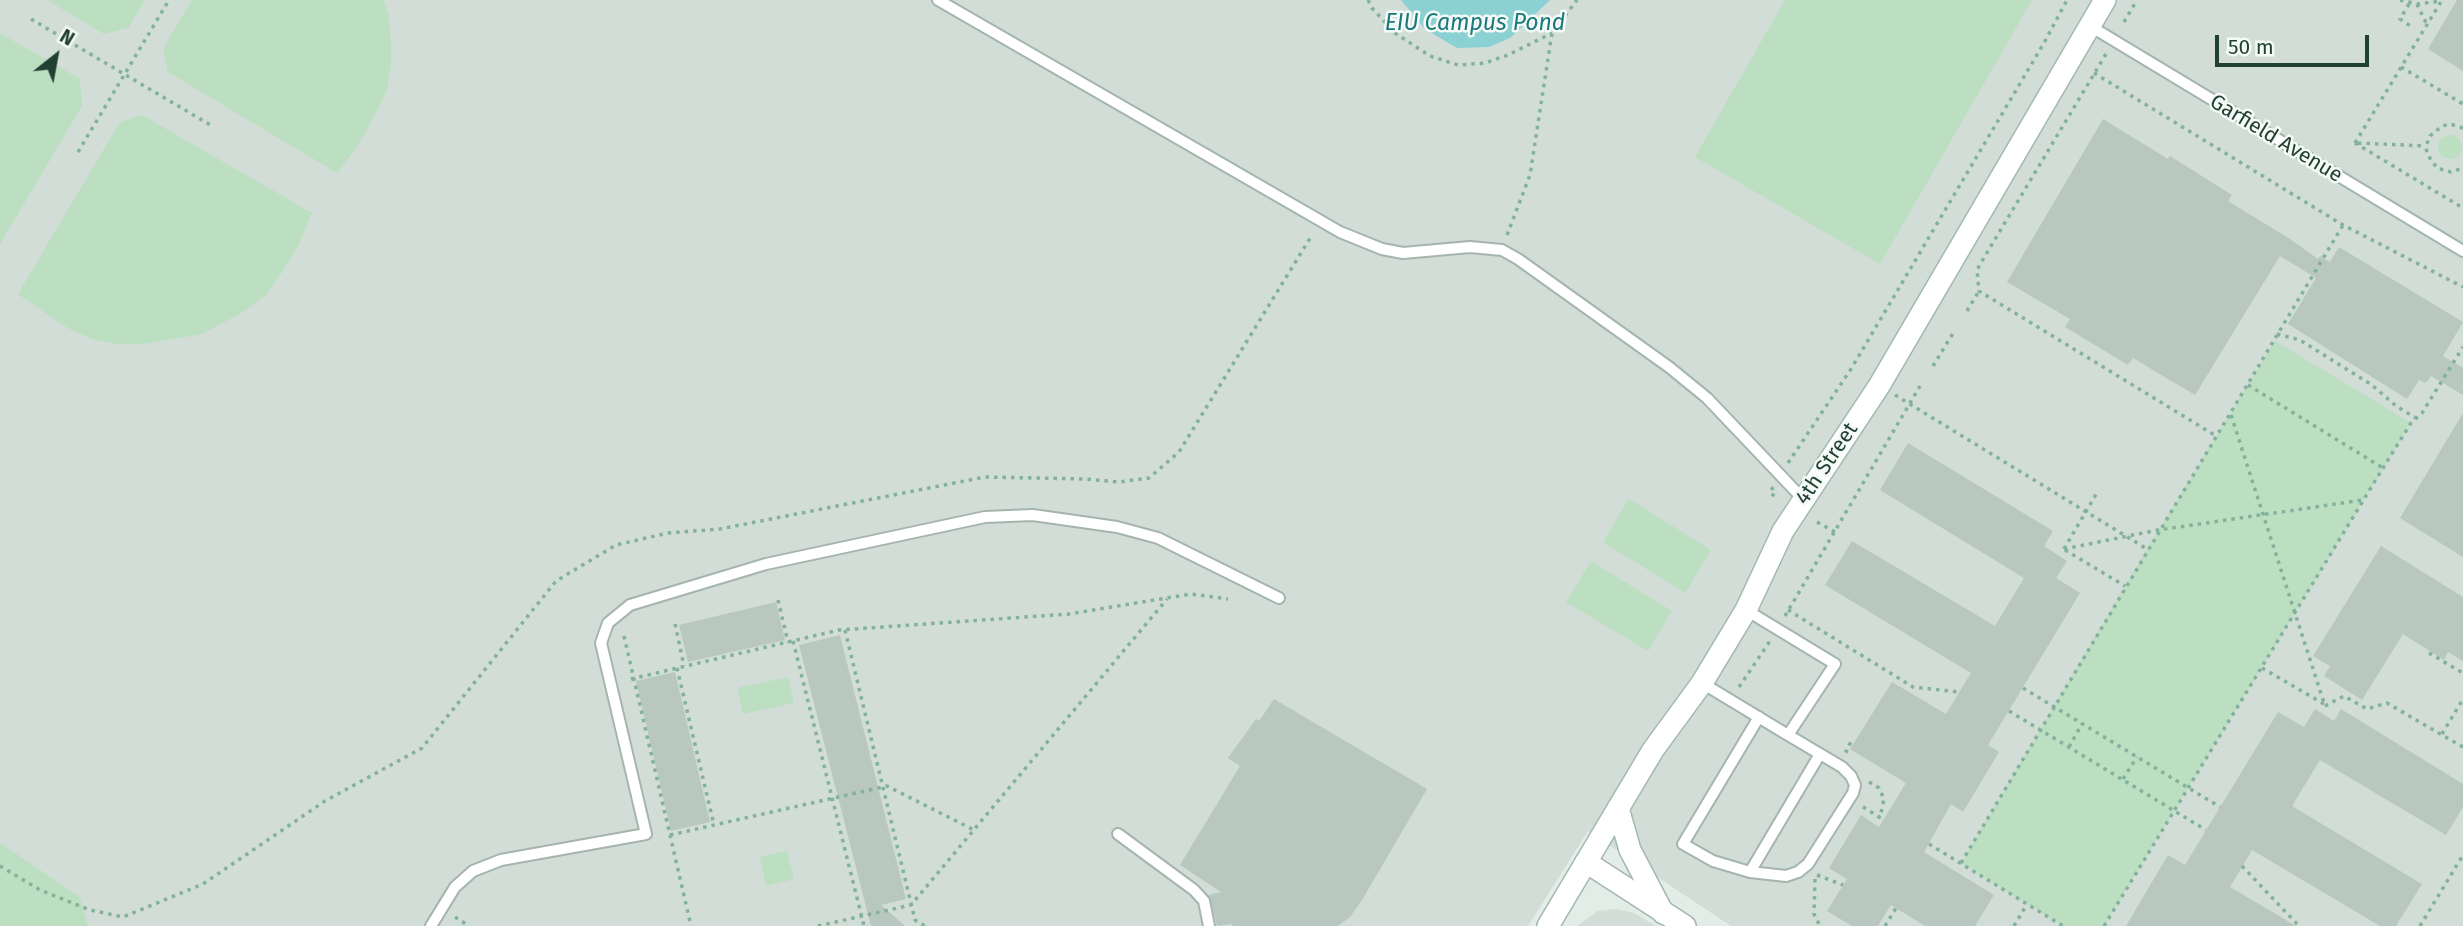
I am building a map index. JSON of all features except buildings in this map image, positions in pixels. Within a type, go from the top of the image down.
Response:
[{"type":"street","name":"4th Street","points":[[1548,926],[1653,750],[1702,683],[1746,610],[1783,531],[1885,377],[2105,0]]},
{"type":"street","points":[[1618,808],[1630,850],[1663,913]]},
{"type":"street","points":[[1586,862],[1685,926]]},
{"type":"lane","points":[[938,0],[1340,232],[1382,249],[1403,253],[1470,247],[1502,250],[1518,259],[1669,367],[1707,398],[1803,499]]},
{"type":"lane","name":"Garfield Avenue","points":[[2090,26],[2463,251]]},
{"type":"lane","points":[[431,926],[454,887],[473,871],[501,860],[646,834],[601,643],[608,623],[630,605],[766,564],[985,517],[1032,515],[1117,527],[1158,538],[1279,598]]},
{"type":"lane","points":[[1746,610],[1835,664],[1788,735]]},
{"type":"lane","points":[[1702,683],[1759,717],[1788,735],[1821,754],[1851,776],[1855,785],[1853,793],[1808,864],[1786,876],[1750,872],[1713,861],[1683,844],[1759,717]]},
{"type":"lane","points":[[1750,872],[1821,754]]},
{"type":"lane","points":[[1118,834],[1194,890],[1204,901],[1209,926]]},
{"type":"path","points":[[78,152],[169,0]]},
{"type":"path","points":[[1368,0],[1395,33],[1430,56],[1458,65],[1485,63],[1497,59],[1552,33],[1577,0]]},
{"type":"path","points":[[1770,493],[1850,369],[2067,0]]},
{"type":"path","points":[[2124,22],[2137,0]]},
{"type":"path","points":[[2400,0],[2409,4],[2442,1]]},
{"type":"path","points":[[2356,143],[2442,1]]},
{"type":"path","points":[[2409,4],[2400,19],[2412,27]]},
{"type":"path","points":[[2417,4],[2427,25]]},
{"type":"path","points":[[31,19],[212,126]]},
{"type":"path","points":[[1502,250],[1530,175],[1552,33]]},
{"type":"path","points":[[1967,310],[1979,291],[1977,270],[2106,52]]},
{"type":"path","points":[[2401,67],[2463,104]]},
{"type":"path","points":[[2094,73],[2343,225],[2463,287]]},
{"type":"path","points":[[2463,127],[2450,124],[2442,126],[2430,136],[2426,146],[2427,153],[2437,168],[2451,172],[2463,167]]},
{"type":"path","points":[[2356,143],[2426,146]]},
{"type":"path","points":[[2356,143],[2463,208]]},
{"type":"path","points":[[1961,863],[2343,225]]},
{"type":"path","points":[[1979,291],[2216,436]]},
{"type":"path","points":[[1933,366],[1955,330]]},
{"type":"path","points":[[2277,334],[2300,340],[2372,385],[2396,406],[2416,418]]},
{"type":"path","points":[[2104,926],[2363,500],[2463,347]]},
{"type":"path","points":[[1734,693],[1762,655],[1920,386]]},
{"type":"path","points":[[2248,386],[2383,468]]},
{"type":"path","points":[[1894,394],[2147,549]]},
{"type":"path","points":[[2231,414],[2325,706]]},
{"type":"path","points":[[2064,549],[2098,491]]},
{"type":"path","points":[[2064,549],[2158,530],[2363,500]]},
{"type":"path","points":[[1817,522],[1835,532]]},
{"type":"path","points":[[2064,549],[2125,586]]},
{"type":"path","points":[[633,679],[845,630],[1069,614],[1191,594],[1228,599]]},
{"type":"path","points":[[818,926],[911,905],[1168,598]]},
{"type":"path","points":[[778,600],[864,926]]},
{"type":"path","points":[[1788,610],[1913,687],[1959,692]]},
{"type":"path","points":[[675,624],[685,666]]},
{"type":"path","points":[[845,630],[915,920],[925,926]]},
{"type":"path","points":[[624,636],[691,926]]},
{"type":"path","points":[[2429,653],[2463,673]]},
{"type":"path","points":[[677,668],[714,825]]},
{"type":"path","points":[[2262,668],[2325,706]]},
{"type":"path","points":[[2023,688],[2220,807]]},
{"type":"path","points":[[2325,706],[2344,696],[2367,709],[2387,703],[2463,747]]},
{"type":"path","points":[[2442,734],[2463,699]]},
{"type":"path","points":[[2009,711],[2206,830]]},
{"type":"path","points":[[2069,747],[2082,724]]},
{"type":"path","points":[[2123,779],[2137,757]]},
{"type":"path","points":[[1861,806],[1882,819],[1884,799],[1879,788],[1867,781]]},
{"type":"path","points":[[670,835],[887,786],[974,830]]},
{"type":"path","points":[[1929,844],[2063,926]]},
{"type":"path","points":[[2420,925],[2463,855]]},
{"type":"path","points":[[2242,866],[2299,926]]},
{"type":"path","points":[[1820,926],[1814,915],[1816,876],[1843,885]]},
{"type":"path","points":[[2014,926],[2027,904]]},
{"type":"path","points":[[1885,926],[1896,908]]},
{"type":"shaded area","points":[[0,0],[2463,0],[2463,926],[1731,926],[1588,831],[1528,926],[81,926],[0,881]]},
{"type":"shaded area","points":[[1617,909],[1634,913],[1656,926],[1577,926],[1598,911]]},
{"type":"green space","points":[[47,0],[145,0],[128,28],[104,34]]},
{"type":"green space","points":[[192,0],[384,0],[391,41],[391,67],[386,93],[359,144],[337,173],[168,72],[163,49]]},
{"type":"green space","points":[[1785,0],[2032,0],[1880,264],[1695,157]]},
{"type":"green space","points":[[0,33],[80,79],[82,106],[0,244]]},
{"type":"green space","points":[[142,115],[312,213],[298,246],[282,272],[266,295],[245,311],[202,334],[143,344],[118,344],[91,339],[64,326],[18,294],[120,122]]},
{"type":"green space","points":[[2450,135],[2461,142],[2462,147],[2455,158],[2450,159],[2439,152],[2438,147],[2445,136]]},
{"type":"green space","points":[[2275,341],[2411,423],[2104,926],[2063,926],[1961,863],[2147,549]]},
{"type":"green space","points":[[1629,499],[1711,550],[1685,593],[1603,542]]},
{"type":"green space","points":[[1591,561],[1672,611],[1648,651],[1566,602]]},
{"type":"green space","points":[[788,677],[794,703],[743,714],[737,688]]},
{"type":"green space","points":[[0,843],[80,897],[88,926],[0,926]]},
{"type":"green space","points":[[787,851],[794,879],[766,886],[760,857]]},
{"type":"water","name":"EIU Campus Pond","points":[[1401,0],[1550,0],[1510,38],[1489,47],[1457,48],[1425,29]]}]
